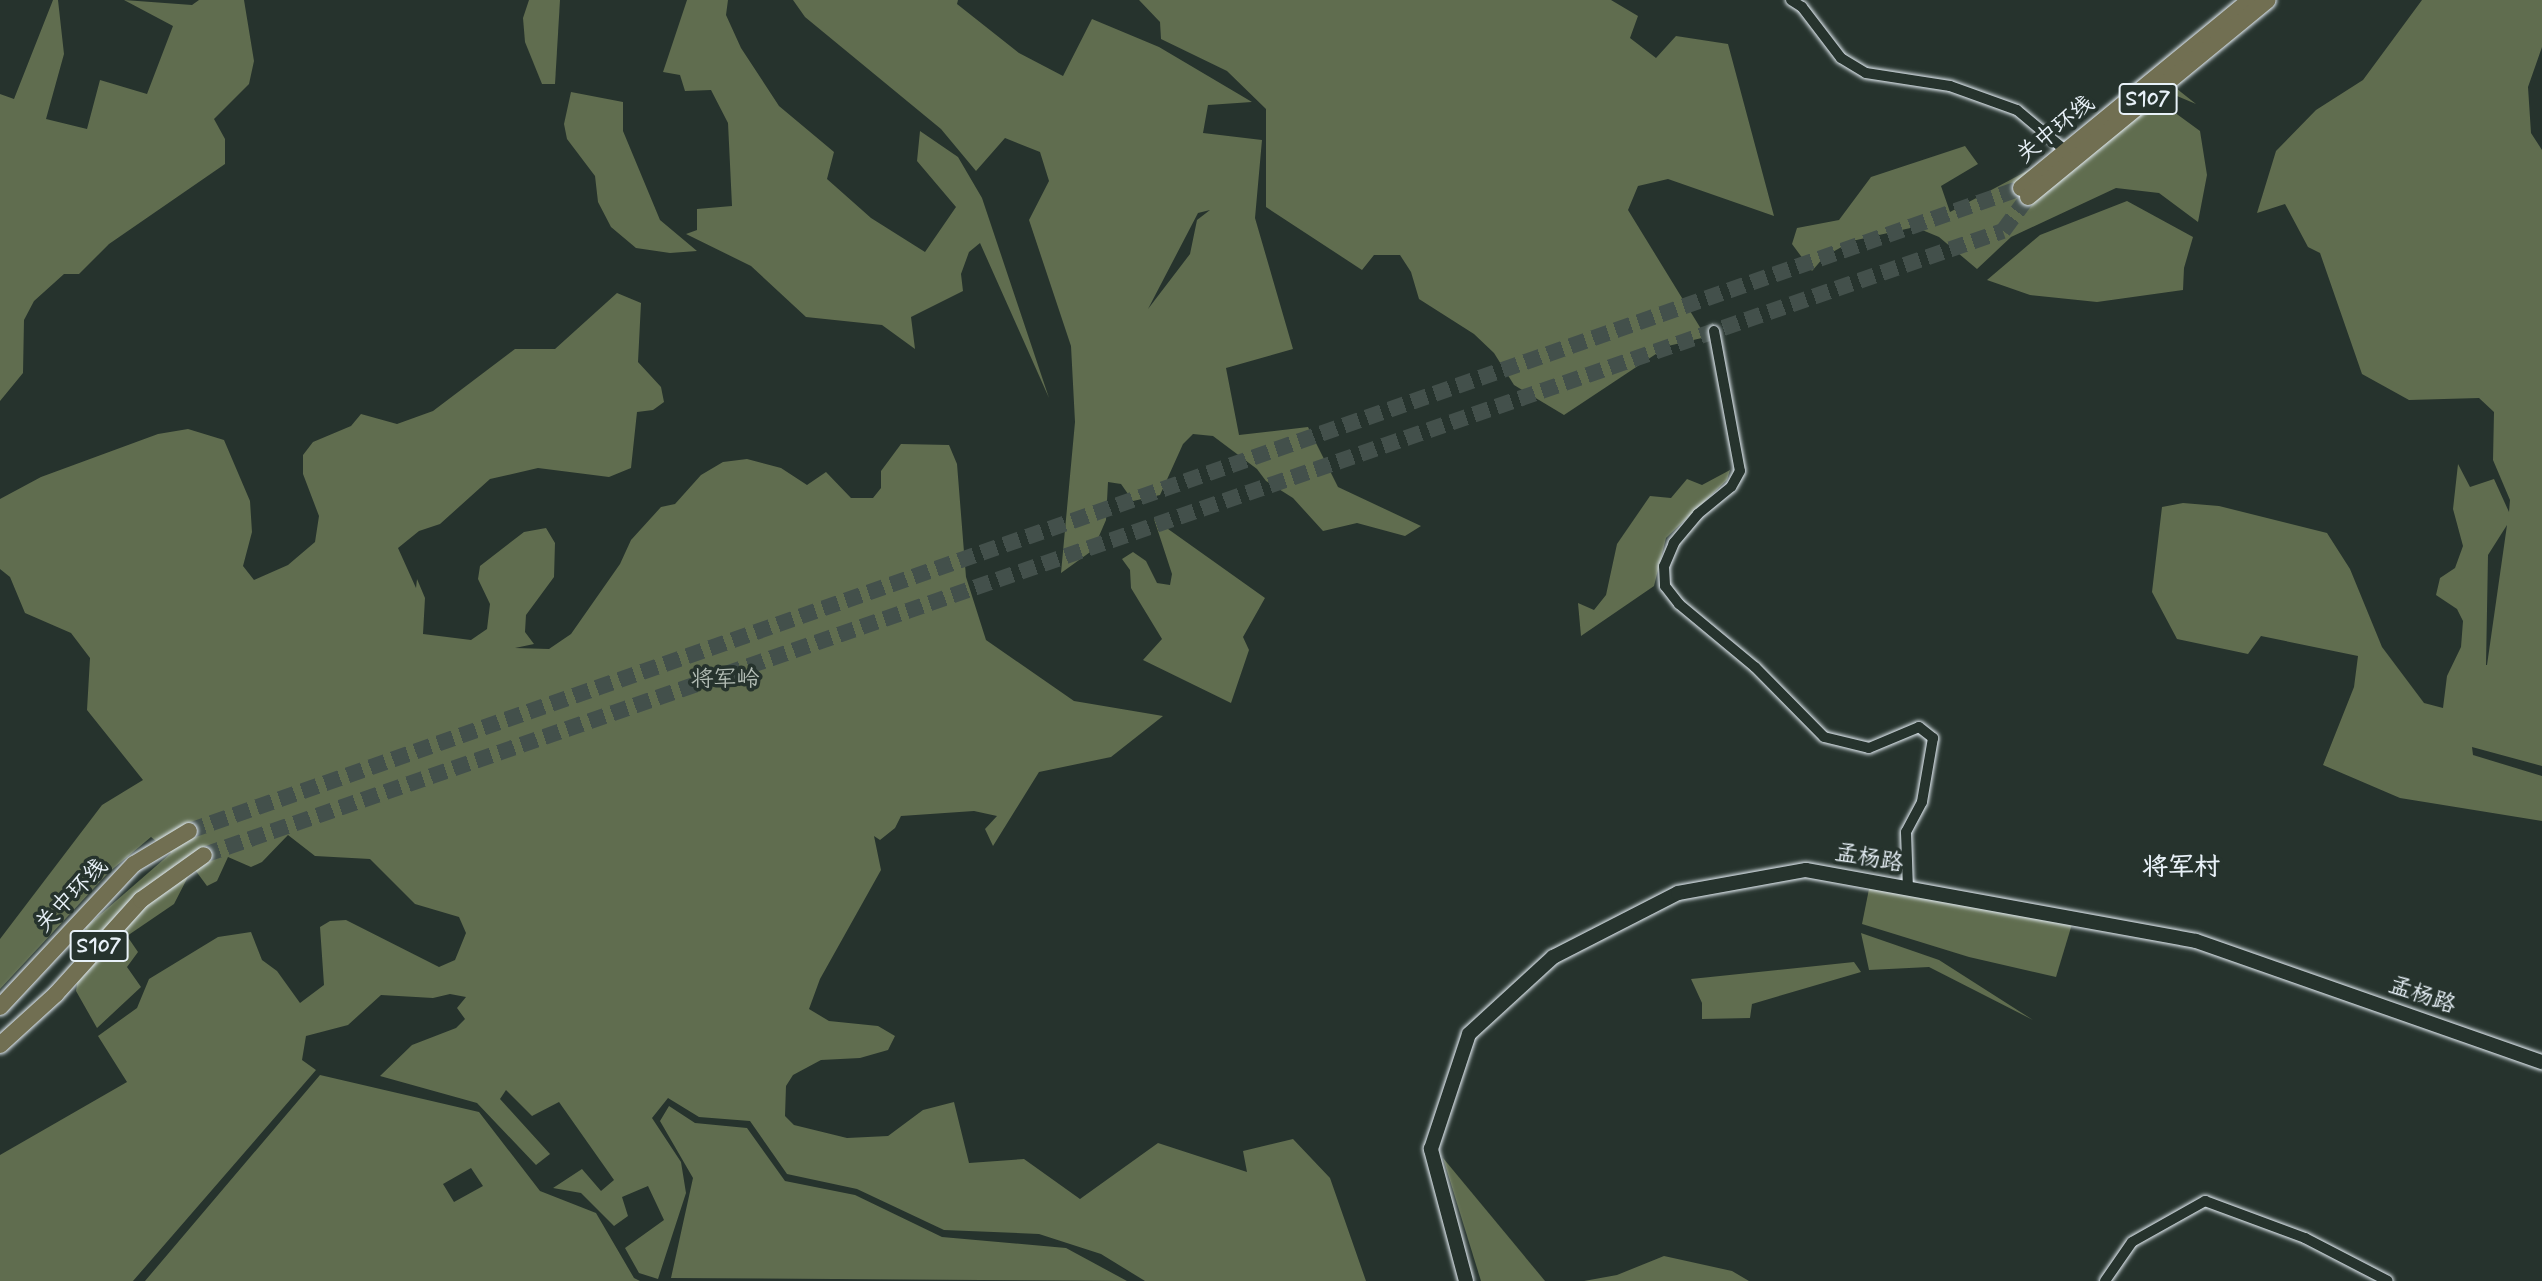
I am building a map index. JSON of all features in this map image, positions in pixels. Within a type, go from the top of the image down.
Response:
[{"type":"highway","name":"关中环线","points":[[2250,0],[2066,152],[2025,193],[2268,0]]},
{"type":"highway","name":"关中环线","points":[[0,1007],[134,864],[189,831]]},
{"type":"highway","name":"S107","points":[[0,1045],[56,994],[141,900],[204,855]]},
{"type":"main road","name":"孟杨路","points":[[1466,1281],[1431,1149],[1469,1034],[1553,957],[1678,894],[1806,870],[2196,941],[2542,1062]]},
{"type":"street","points":[[1791,0],[1802,7],[1841,58],[1866,73],[1950,86],[2017,110],[2066,152]]},
{"type":"street","points":[[1714,331],[1740,471],[1731,487],[1698,514],[1674,543],[1664,566],[1665,586],[1679,604],[1755,667],[1824,737],[1869,748],[1919,727],[1933,738],[1922,802],[1906,832],[1908,889]]},
{"type":"street","points":[[2105,1281],[2132,1242],[2205,1201],[2305,1238],[2388,1281]]},
{"type":"green space","points":[[53,0],[58,0],[64,54],[46,119],[87,129],[100,80],[147,94],[173,26],[124,0],[192,5],[199,0],[244,0],[254,61],[249,84],[214,119],[225,139],[225,164],[109,244],[79,274],[64,274],[34,301],[24,320],[23,373],[0,401],[0,94],[14,99]]},
{"type":"green space","points":[[529,0],[560,0],[555,84],[542,84],[525,42],[523,18]]},
{"type":"green space","points":[[687,0],[728,0],[726,15],[741,48],[779,106],[834,152],[827,179],[871,218],[925,252],[956,207],[917,161],[920,131],[958,157],[982,198],[1049,398],[980,243],[969,252],[961,274],[963,291],[911,317],[915,349],[882,325],[806,317],[751,266],[686,234],[697,230],[697,209],[732,206],[728,123],[711,90],[685,91],[680,75],[663,72]]},
{"type":"green space","points":[[793,0],[958,0],[957,4],[1019,53],[1063,76],[1092,19],[1159,47],[1252,102],[1208,105],[1203,133],[1262,140],[1255,218],[1293,349],[1226,368],[1239,435],[1308,427],[1338,487],[1421,526],[1405,536],[1357,523],[1323,531],[1293,498],[1266,481],[1257,469],[1213,436],[1193,434],[1183,444],[1160,495],[1133,501],[1121,484],[1108,482],[1106,520],[1093,550],[1061,573],[1075,422],[1071,346],[1029,220],[1049,181],[1040,152],[1005,138],[976,171],[941,129],[805,17]],"holes":[[[1210,210],[1197,220],[1190,254],[1148,309],[1198,213]]]},
{"type":"green space","points":[[1139,0],[1611,0],[1638,16],[1630,38],[1656,58],[1676,36],[1728,44],[1774,216],[1668,179],[1638,186],[1628,210],[1706,337],[1668,346],[1564,415],[1514,385],[1494,353],[1474,334],[1419,299],[1411,272],[1400,255],[1374,255],[1362,270],[1266,207],[1266,109],[1227,71],[1161,39],[1160,22]]},
{"type":"green space","points":[[2422,0],[2542,0],[2542,47],[2528,87],[2531,133],[2542,150],[2542,766],[2472,747],[2473,755],[2542,776],[2542,821],[2400,798],[2323,765],[2354,687],[2358,656],[2261,636],[2248,654],[2177,639],[2152,592],[2162,507],[2183,503],[2219,506],[2327,533],[2350,569],[2382,647],[2424,703],[2443,708],[2447,676],[2461,647],[2463,621],[2457,609],[2436,595],[2440,578],[2455,568],[2463,546],[2453,509],[2458,464],[2470,487],[2494,479],[2509,512],[2510,500],[2493,460],[2494,412],[2479,398],[2409,400],[2362,374],[2320,253],[2308,247],[2285,204],[2257,213],[2276,151],[2316,110],[2363,80]],"holes":[[[2507,525],[2487,665],[2488,555]]]},
{"type":"green space","points":[[2162,77],[2196,104],[2158,88],[2174,112],[2200,131],[2207,175],[2198,222],[2159,193],[2116,188],[2011,237],[1977,269],[1939,237],[1915,227],[1852,241],[1824,257],[1812,271],[1792,244],[1797,228],[1839,220],[1871,177],[1965,146],[1978,164],[1941,186],[1950,212],[2038,165]]},
{"type":"green space","points":[[571,92],[623,102],[623,131],[660,220],[697,251],[670,253],[636,248],[611,227],[598,202],[595,176],[567,139],[564,124]]},
{"type":"green space","points":[[2127,201],[2193,237],[2184,268],[2183,290],[2097,302],[2030,295],[1987,280],[2040,235]]},
{"type":"green space","name":"将军岭","points":[[617,293],[641,303],[638,362],[661,387],[664,402],[653,410],[637,412],[631,468],[609,477],[538,468],[490,479],[440,524],[419,531],[398,548],[416,588],[417,579],[425,598],[423,634],[471,640],[487,629],[490,604],[478,579],[480,566],[524,532],[546,528],[555,543],[554,577],[526,615],[525,632],[534,644],[515,648],[549,649],[571,634],[620,564],[631,540],[661,507],[675,504],[701,475],[723,462],[747,459],[781,468],[807,485],[826,472],[851,498],[873,498],[881,488],[881,471],[901,444],[949,445],[957,464],[966,577],[986,640],[1074,701],[1163,716],[1111,757],[1039,772],[993,846],[985,829],[997,816],[974,811],[901,816],[895,828],[880,840],[874,836],[881,870],[820,979],[809,1009],[829,1021],[878,1026],[895,1036],[888,1050],[860,1058],[821,1060],[793,1075],[786,1086],[785,1116],[794,1125],[847,1138],[888,1136],[923,1110],[954,1102],[969,1163],[1024,1159],[1080,1199],[1158,1143],[1247,1172],[1243,1151],[1293,1139],[1330,1178],[1366,1281],[1145,1281],[1101,1254],[1039,1234],[944,1230],[857,1189],[787,1174],[750,1121],[699,1117],[668,1098],[652,1118],[681,1162],[686,1193],[658,1279],[639,1273],[625,1248],[664,1220],[648,1186],[622,1197],[628,1216],[614,1226],[581,1193],[553,1188],[582,1169],[601,1191],[614,1180],[559,1102],[532,1116],[506,1090],[500,1099],[550,1154],[536,1165],[477,1103],[380,1076],[412,1045],[456,1028],[465,1019],[457,1008],[466,997],[450,994],[433,998],[381,995],[348,1025],[306,1036],[302,1060],[316,1070],[133,1281],[0,1281],[0,1155],[127,1082],[98,1036],[137,1008],[149,979],[218,937],[251,932],[262,960],[277,971],[300,1003],[324,985],[320,927],[330,921],[346,920],[439,967],[455,960],[466,933],[459,917],[415,904],[370,859],[315,856],[288,835],[262,862],[251,867],[228,857],[217,881],[207,886],[193,867],[174,904],[127,936],[138,952],[127,967],[141,987],[97,1028],[76,991],[86,927],[171,853],[151,837],[108,873],[0,989],[0,939],[102,805],[143,780],[87,710],[90,658],[71,633],[25,613],[10,577],[0,569],[0,499],[41,477],[158,434],[188,429],[224,440],[250,501],[252,532],[243,566],[254,580],[288,565],[315,542],[319,516],[303,474],[303,455],[313,442],[351,426],[361,414],[397,424],[433,411],[515,349],[555,349]]},
{"type":"green space","points":[[1730,470],[1727,480],[1666,538],[1654,586],[1581,636],[1578,603],[1594,610],[1606,595],[1617,544],[1650,496],[1671,498],[1687,479],[1702,485]]},
{"type":"green space","points":[[1154,519],[1265,598],[1243,637],[1249,650],[1231,703],[1143,660],[1162,639],[1131,588],[1130,570],[1122,559],[1133,552],[1146,561],[1157,583],[1170,585],[1172,574]]},
{"type":"green space","points":[[1870,884],[2072,924],[2056,977],[1969,957],[1862,924]]},
{"type":"green space","points":[[1861,933],[1939,960],[2033,1020],[1929,967],[1869,970]]},
{"type":"green space","points":[[1854,962],[1861,972],[1752,1004],[1750,1018],[1702,1019],[1702,1003],[1691,979]]},
{"type":"green space","points":[[320,1075],[479,1112],[540,1191],[596,1213],[634,1278],[640,1281],[145,1281]],"holes":[[[471,1168],[483,1186],[454,1202],[443,1184]]]},
{"type":"green space","points":[[669,1106],[695,1123],[747,1128],[785,1181],[855,1195],[942,1237],[1066,1248],[1127,1281],[671,1278],[693,1178],[660,1121]]},
{"type":"green space","points":[[1443,1158],[1545,1281],[1481,1281]]},
{"type":"green space","points":[[1664,1256],[1732,1271],[1749,1281],[1584,1281],[1617,1275]]},
{"type":"tunnel","points":[[189,831],[2021,188]]},
{"type":"tunnel","points":[[204,855],[2003,231],[2028,197]]},
{"type":"district","name":"将军村","points":[[2181,869]]}]
